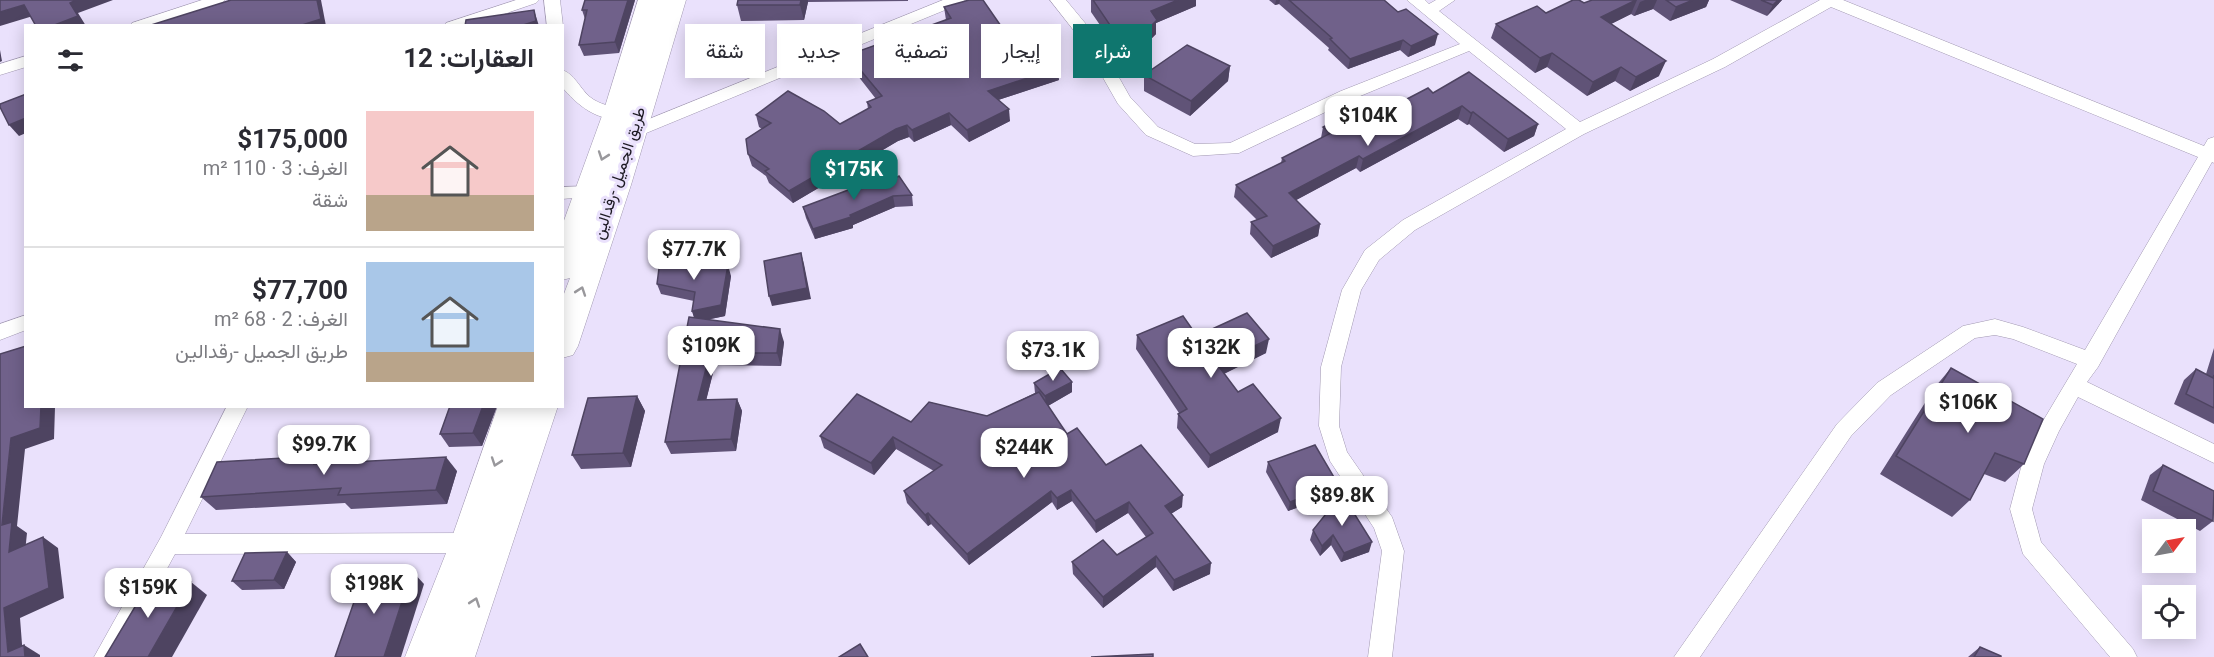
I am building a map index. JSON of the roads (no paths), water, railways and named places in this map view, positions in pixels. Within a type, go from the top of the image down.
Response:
[{"type":"main road","name":"طريق الجميل -رقدالين","points":[[564,339],[625,123],[626,76],[650,0]]},
{"type":"main road","name":"طريق الجميل -رقدالين","points":[[564,264],[590,192],[625,123],[674,0]]},
{"type":"main road","points":[[424,657],[468,543],[514,408]]},
{"type":"main road","points":[[456,657],[541,408]]},
{"type":"street","points":[[144,24],[217,0]]},
{"type":"street","points":[[458,24],[531,0]]},
{"type":"street","points":[[552,0],[555,24]]},
{"type":"street","points":[[564,78],[581,101],[625,123],[957,0]]},
{"type":"street","points":[[1058,0],[1089,39],[1124,100],[1152,131],[1193,150],[1233,150],[1347,95],[1472,45]]},
{"type":"street","points":[[1415,0],[1578,130]]},
{"type":"street","points":[[1428,11],[1447,0]]},
{"type":"street","points":[[1380,657],[1393,551],[1384,524],[1337,455],[1329,426],[1331,367],[1352,291],[1372,255],[1409,225],[1578,130],[1719,63],[1829,0],[2212,152],[2091,361],[2050,427],[2032,464],[2021,509],[2031,547],[2125,657]]},
{"type":"street","points":[[0,70],[24,63]]},
{"type":"street","points":[[564,193],[590,192]]},
{"type":"street","points":[[0,332],[24,323]]},
{"type":"street","points":[[1686,657],[1844,430],[1884,388],[1970,331],[1995,327],[2016,332],[2091,361]]},
{"type":"street","points":[[2075,386],[2214,454]]},
{"type":"street","points":[[106,657],[170,544],[237,408]]},
{"type":"street","points":[[170,544],[468,543]]}]
